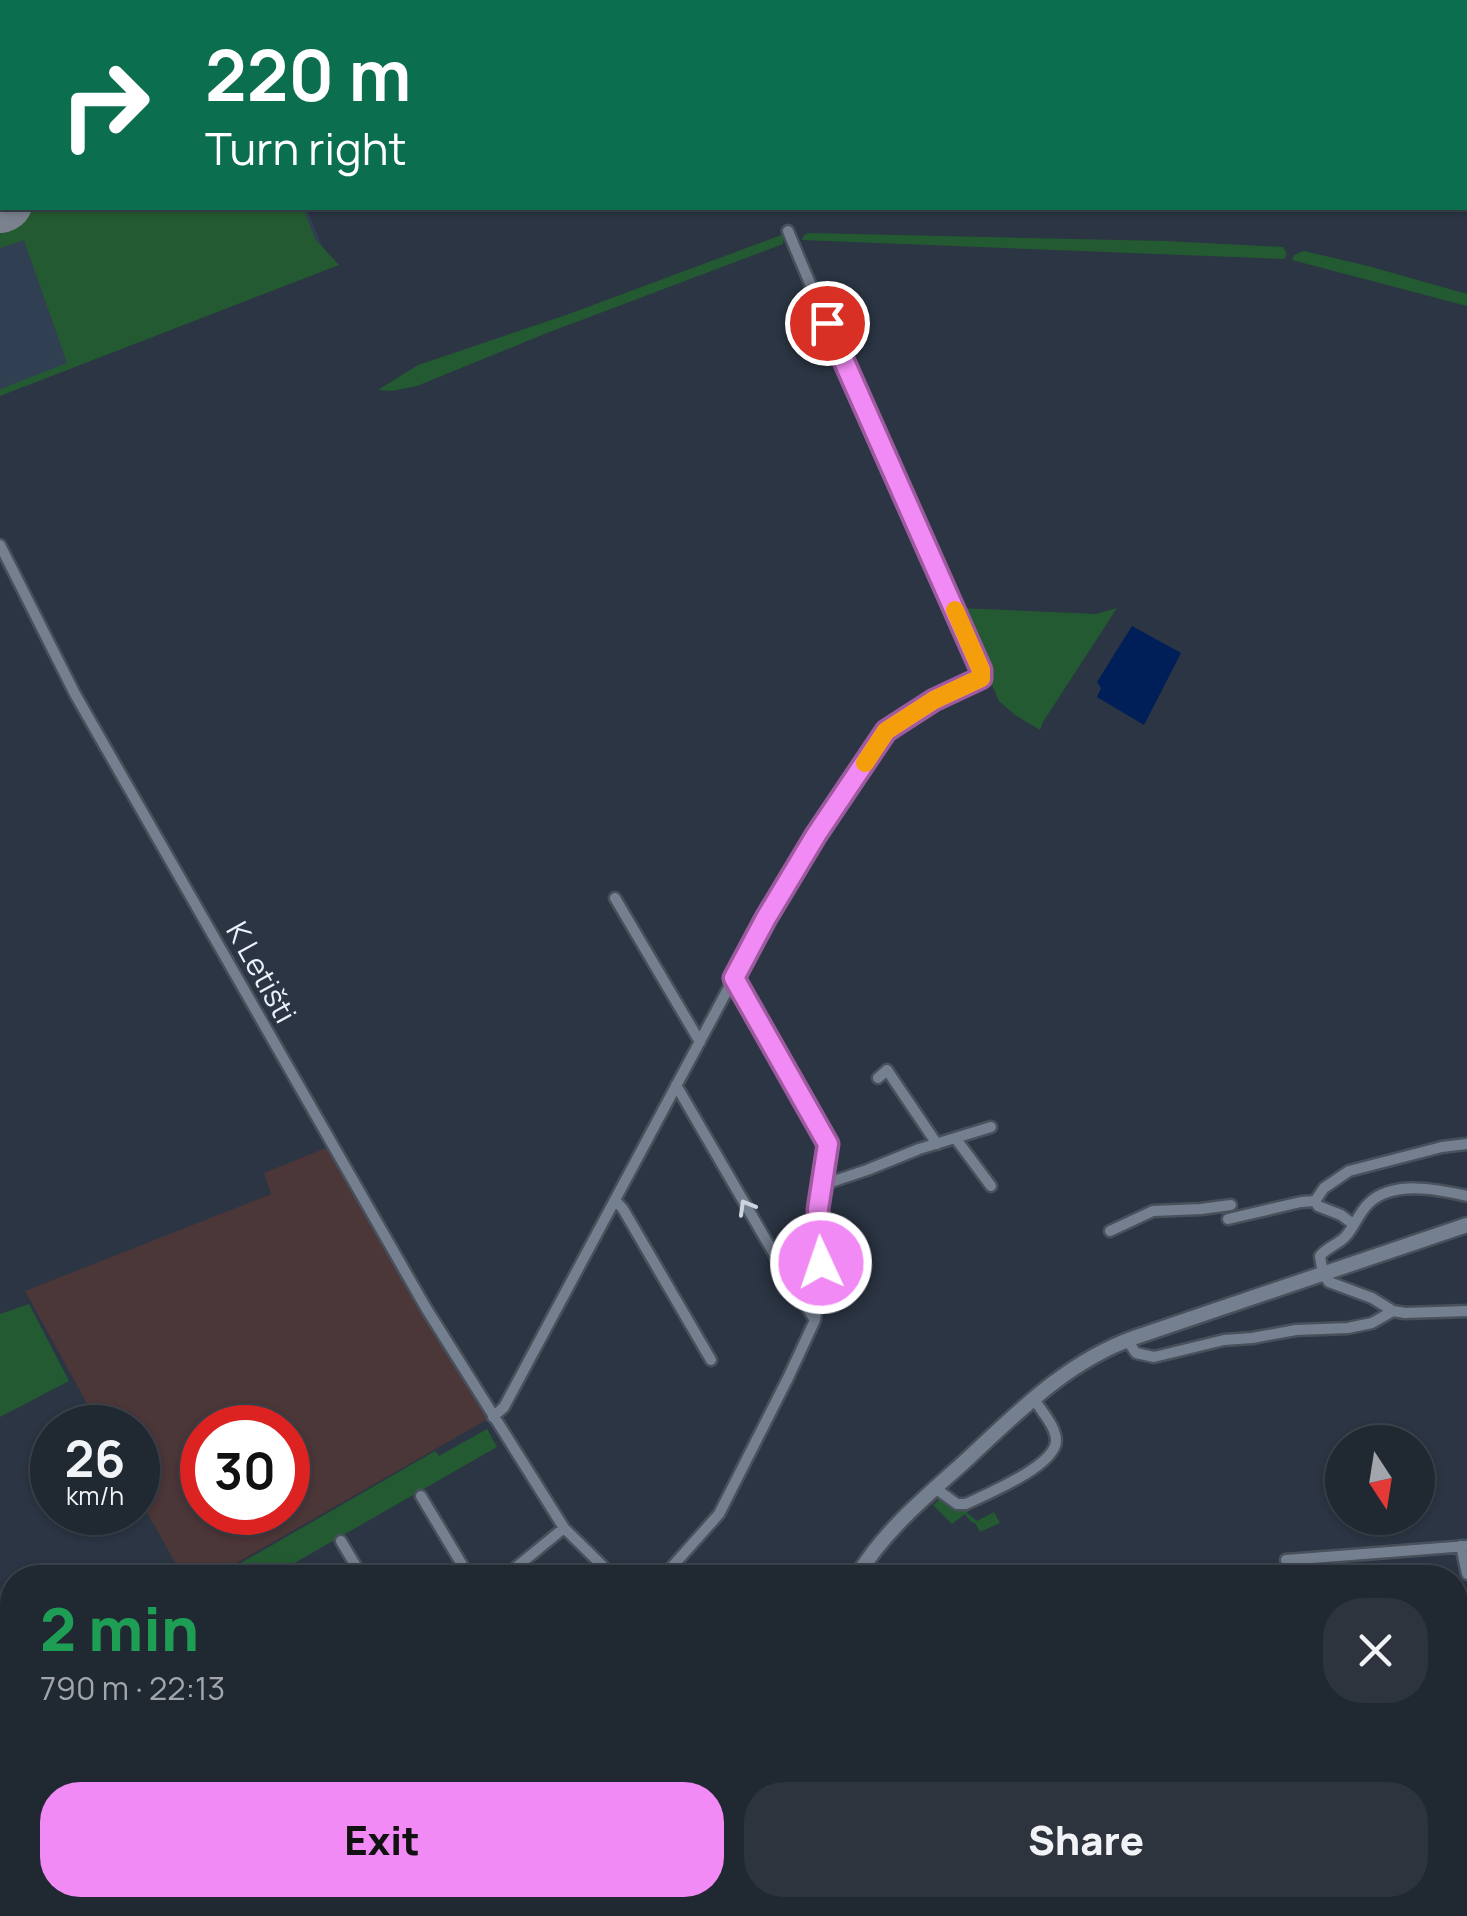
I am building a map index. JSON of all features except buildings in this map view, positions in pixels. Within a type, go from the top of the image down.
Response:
[{"type":"main road","points":[[865,1565],[882,1539],[935,1488],[1034,1399],[1092,1356],[1127,1340],[1467,1225]]},
{"type":"street","points":[[494,1417],[504,1407],[766,918],[816,835],[886,731],[934,700],[981,678],[981,670],[788,231]]},
{"type":"street","name":"K Letišti","points":[[0,545],[75,694],[370,1212],[564,1528],[602,1565]]},
{"type":"street","points":[[616,898],[700,1042]]},
{"type":"street","points":[[674,1565],[719,1514],[815,1320],[821,1284],[818,1209],[828,1150],[826,1139],[734,978]]},
{"type":"street","points":[[878,1078],[887,1070],[937,1144]]},
{"type":"street","points":[[676,1085],[790,1284],[815,1320]]},
{"type":"street","points":[[822,1185],[991,1127]]},
{"type":"street","points":[[956,1139],[991,1186]]},
{"type":"street","points":[[1315,1201],[1324,1188],[1349,1171],[1467,1144]]},
{"type":"street","points":[[1467,1196],[1441,1190],[1386,1192],[1366,1205],[1345,1237],[1320,1256],[1322,1274],[1334,1285],[1372,1298],[1393,1311],[1467,1310]]},
{"type":"street","points":[[615,1200],[711,1360]]},
{"type":"street","points":[[1228,1219],[1315,1201]]},
{"type":"street","points":[[1315,1201],[1353,1224]]},
{"type":"street","points":[[1110,1231],[1153,1210],[1231,1204]]},
{"type":"street","points":[[1127,1340],[1136,1354],[1154,1356],[1224,1340],[1296,1330],[1348,1328],[1393,1311]]},
{"type":"street","points":[[935,1488],[957,1504],[966,1504],[1020,1477],[1049,1456],[1056,1439],[1034,1399]]},
{"type":"street","points":[[421,1496],[462,1565]]},
{"type":"street","points":[[519,1565],[564,1528]]},
{"type":"street","points":[[341,1541],[355,1565]]},
{"type":"street","points":[[1286,1560],[1464,1546]]},
{"type":"shaded area","points":[[0,210],[307,210],[330,264],[0,396]]},
{"type":"shaded area","points":[[328,1147],[488,1419],[310,1521],[310,1405],[180,1405],[180,1535],[285,1535],[233,1565],[176,1565],[160,1535],[160,1405],[88,1405],[25,1291],[271,1194],[264,1173]]},
{"type":"green space","points":[[0,210],[304,210],[315,239],[339,265],[0,396],[0,389],[67,363],[24,240],[0,248]]},
{"type":"green space","points":[[809,233],[1166,241],[1283,247],[1287,254],[1284,259],[802,240]]},
{"type":"green space","points":[[784,234],[783,244],[417,386],[378,390],[418,365]]},
{"type":"green space","points":[[1304,251],[1467,294],[1467,306],[1292,260]]},
{"type":"green space","points":[[955,600],[960,608],[1096,614],[1117,608],[1040,730],[999,701]]},
{"type":"green space","points":[[29,1304],[69,1381],[0,1417],[0,1314]]},
{"type":"green space","points":[[487,1429],[497,1447],[291,1565],[238,1565],[289,1535],[310,1535],[310,1523],[435,1451],[439,1456]]},
{"type":"green space","points":[[996,1493],[967,1513],[977,1521],[994,1512],[1000,1523],[980,1532],[965,1514],[952,1524],[933,1505],[944,1496],[959,1506]]},
{"type":"water","points":[[1132,626],[1181,653],[1144,725],[1097,697],[1101,688],[1097,682]]},
{"type":"slow traffic","points":[[865,763],[886,731],[934,700],[981,678],[955,610]]},
{"type":"route","points":[[821,1263],[818,1209],[828,1144],[734,978],[816,835],[886,731],[934,700],[981,678],[949,596],[827,323]]}]
